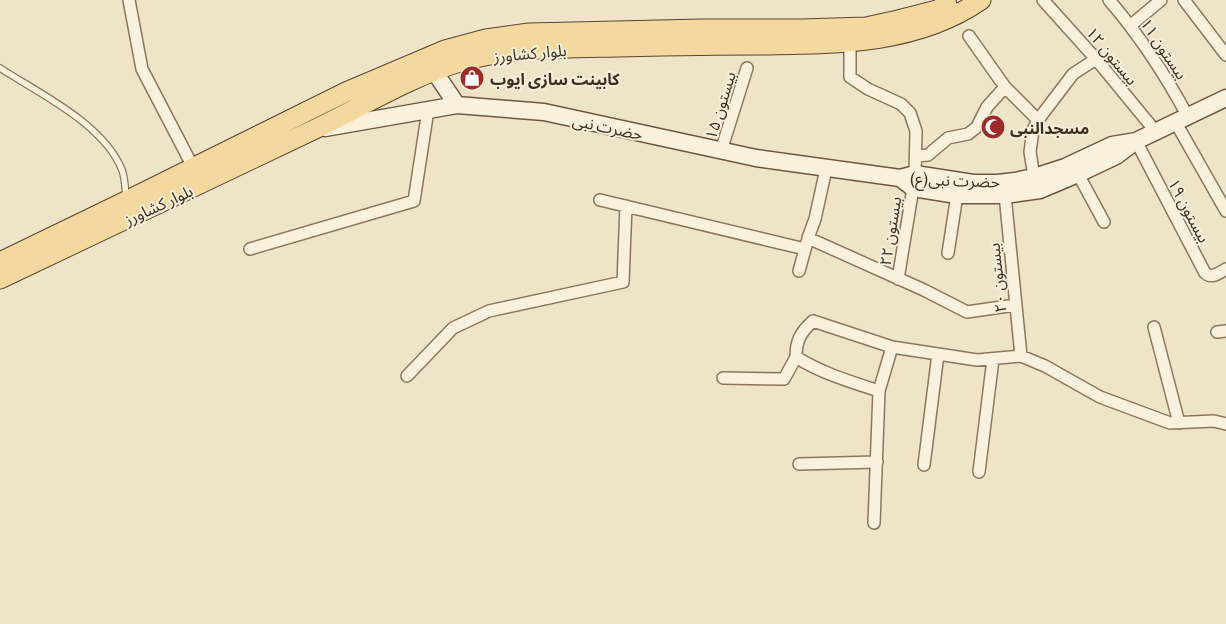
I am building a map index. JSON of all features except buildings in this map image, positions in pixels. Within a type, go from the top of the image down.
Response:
[{"type":"main road","name":"بلوار کشاورز","points":[[0,279],[388,92],[434,71],[462,61],[498,53],[543,48],[801,37],[866,27],[937,10],[957,0]]},
{"type":"main road","name":"بلوار کشاورز","points":[[0,262],[395,70],[445,50],[486,39],[530,33],[702,29],[850,42],[869,41],[902,34],[939,22],[981,0]]},
{"type":"street","points":[[129,0],[142,69],[193,167]]},
{"type":"street","name":"بیستون ۱۲","points":[[1043,0],[1096,59],[1156,132]]},
{"type":"street","name":"بیستون ۱۱","points":[[1109,0],[1130,26],[1174,91],[1182,120],[1226,211]]},
{"type":"street","points":[[1130,26],[1161,0]]},
{"type":"street","points":[[1184,0],[1226,55]]},
{"type":"street","points":[[969,36],[1005,87],[1038,120]]},
{"type":"street","name":"بیستون ۲۲","points":[[850,42],[850,77],[868,89],[902,104],[910,113],[916,131],[916,156],[910,180],[898,279]]},
{"type":"street","points":[[1034,177],[1030,152],[1033,130],[1038,120],[1073,74],[1096,59]]},
{"type":"street","name":"بیستون ۱۵","points":[[721,151],[747,68]]},
{"type":"street","points":[[434,71],[457,105]]},
{"type":"street","points":[[916,156],[928,155],[948,138],[968,134],[977,127],[987,108],[1005,87]]},
{"type":"street","name":"حضرت نبی(ع)","points":[[910,180],[957,195],[1005,195],[1040,190],[1116,156],[1136,141],[1226,98]]},
{"type":"street","name":"حضرت نبی","points":[[314,129],[457,105],[544,112],[756,158],[910,180]]},
{"type":"street","points":[[250,249],[414,201],[428,110]]},
{"type":"street","name":"حضرت نبی(ع)","points":[[910,180],[998,183],[1034,177],[1065,166],[1112,145],[1136,141]]},
{"type":"street","name":"بیستون ۱۹","points":[[1136,141],[1205,273],[1214,276],[1226,270]]},
{"type":"street","points":[[799,271],[806,243],[816,219],[826,169]]},
{"type":"street","points":[[1078,174],[1104,222]]},
{"type":"street","points":[[948,253],[957,195]]},
{"type":"street","name":"بیستون ۲۰","points":[[1005,195],[1021,356]]},
{"type":"street","points":[[600,200],[806,243],[898,279],[968,312],[1015,305]]},
{"type":"street","points":[[407,376],[453,328],[489,311],[623,282],[626,206]]},
{"type":"street","points":[[723,378],[784,379],[796,357],[796,344],[806,327],[813,321],[892,347],[978,360],[1021,356],[1045,366],[1100,397],[1170,424],[1214,421],[1226,424]]},
{"type":"street","points":[[1154,327],[1179,423]]},
{"type":"street","points":[[874,524],[879,391],[892,347]]},
{"type":"street","points":[[924,465],[938,354]]},
{"type":"street","points":[[796,357],[846,380],[879,391]]},
{"type":"street","points":[[979,472],[993,359]]},
{"type":"street","points":[[799,464],[877,462]]},
{"type":"lane","points":[[0,68],[78,118],[98,136],[113,152],[123,171],[126,201]]},
{"type":"place","name":"کابینت سازی ایوب","points":[[472,78]]},
{"type":"place","name":"مسجدالنبی","points":[[993,127]]}]
